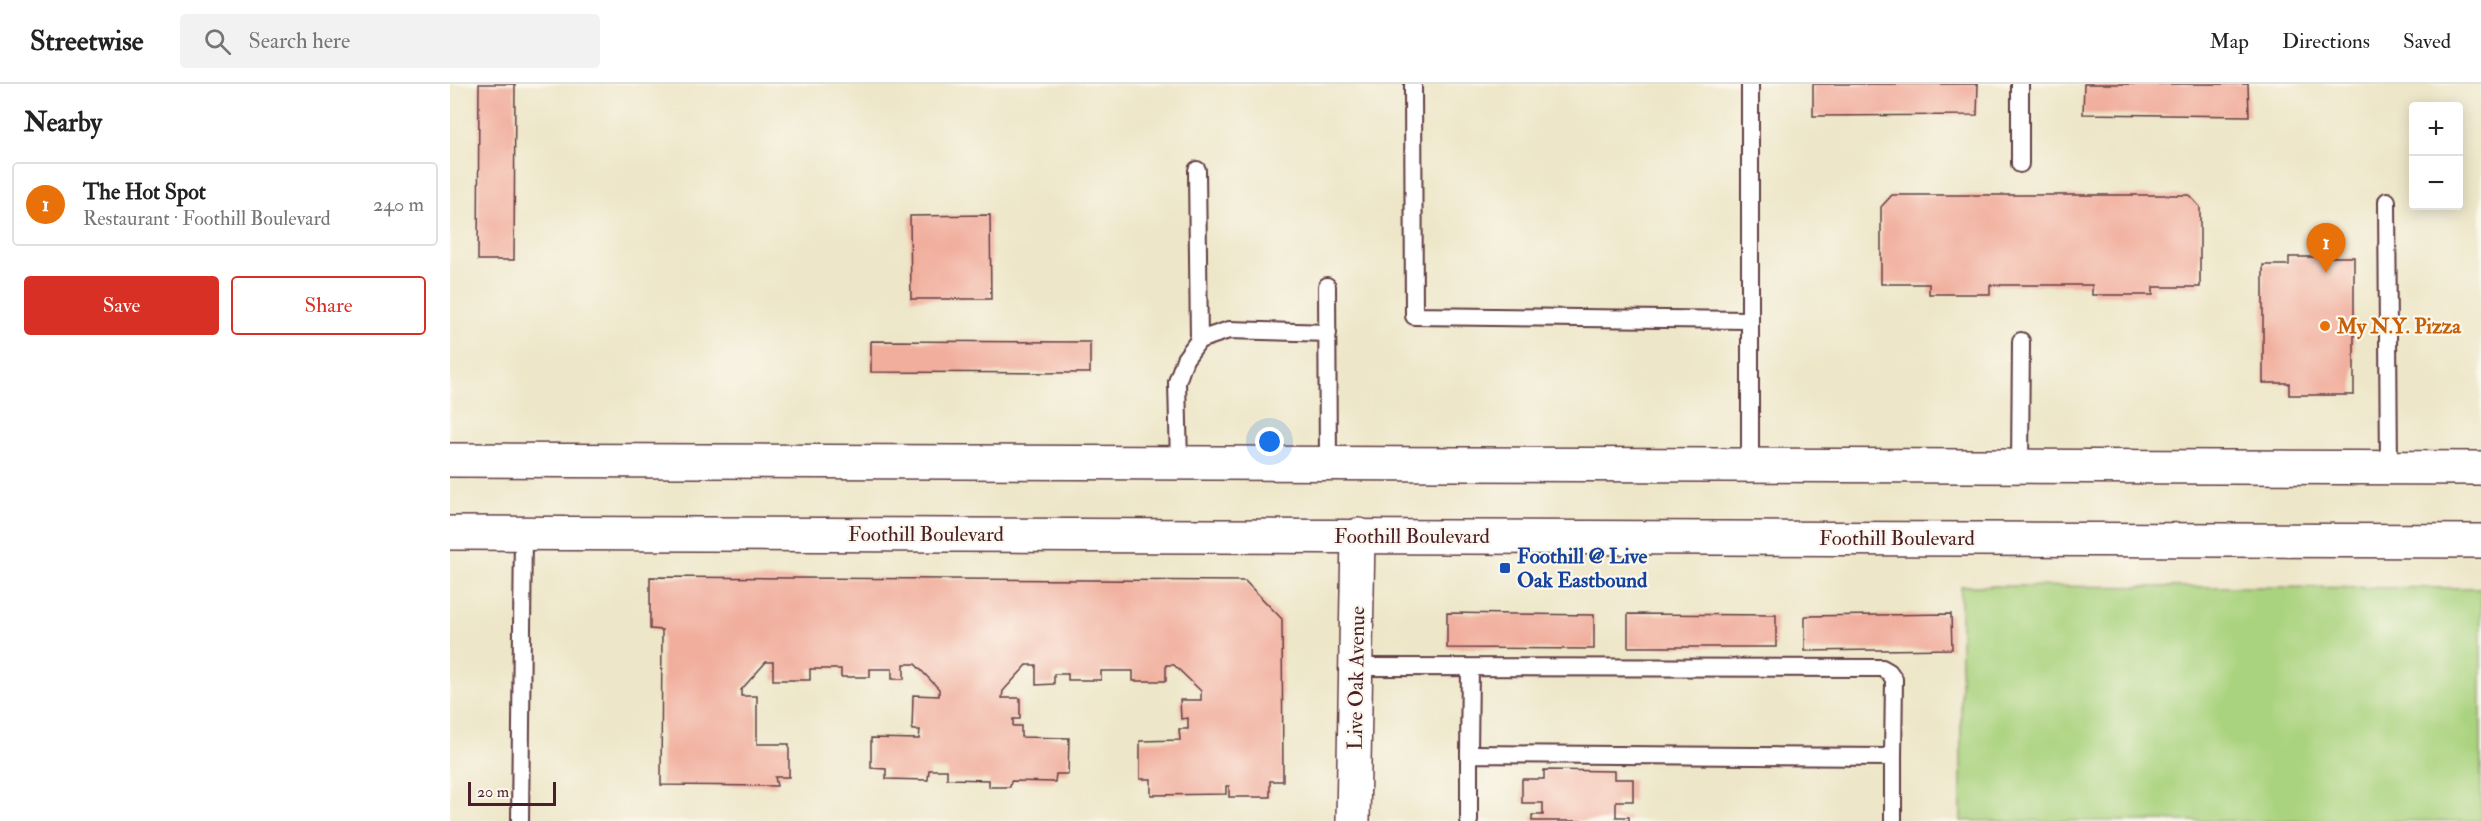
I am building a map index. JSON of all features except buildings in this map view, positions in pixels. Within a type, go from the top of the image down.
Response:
[{"type":"main road","points":[[450,460],[2481,468]]},
{"type":"main road","name":"Foothill Boulevard","points":[[450,533],[2481,541]]},
{"type":"main road","name":"Live Oak Avenue","points":[[1353,821],[1358,535]]},
{"type":"lane","points":[[1413,84],[1414,316],[1749,320]]},
{"type":"lane","points":[[1750,84],[1750,465]]},
{"type":"lane","points":[[2020,84],[2020,164]]},
{"type":"lane","points":[[1179,463],[1177,382],[1185,359],[1198,340],[1197,170]]},
{"type":"lane","points":[[2387,201],[2389,468]]},
{"type":"lane","points":[[1327,286],[1328,463]]},
{"type":"lane","points":[[1198,340],[1229,330],[1328,333]]},
{"type":"lane","points":[[2020,466],[2021,341]]},
{"type":"lane","points":[[520,821],[523,533]]},
{"type":"lane","points":[[1356,668],[1882,668],[1894,679],[1893,821]]},
{"type":"lane","points":[[1468,821],[1470,668]]},
{"type":"lane","points":[[1469,754],[1893,758]]},
{"type":"green space","points":[[1961,586],[2481,588],[2481,821],[1961,821]]},
{"type":"place","name":"The Hot Spot","points":[[2326,273]]},
{"type":"place","name":"My N.Y. Pizza","points":[[2325,326]]},
{"type":"place","name":"Foothill @ Live Oak Eastbound","points":[[1505,568]]}]
